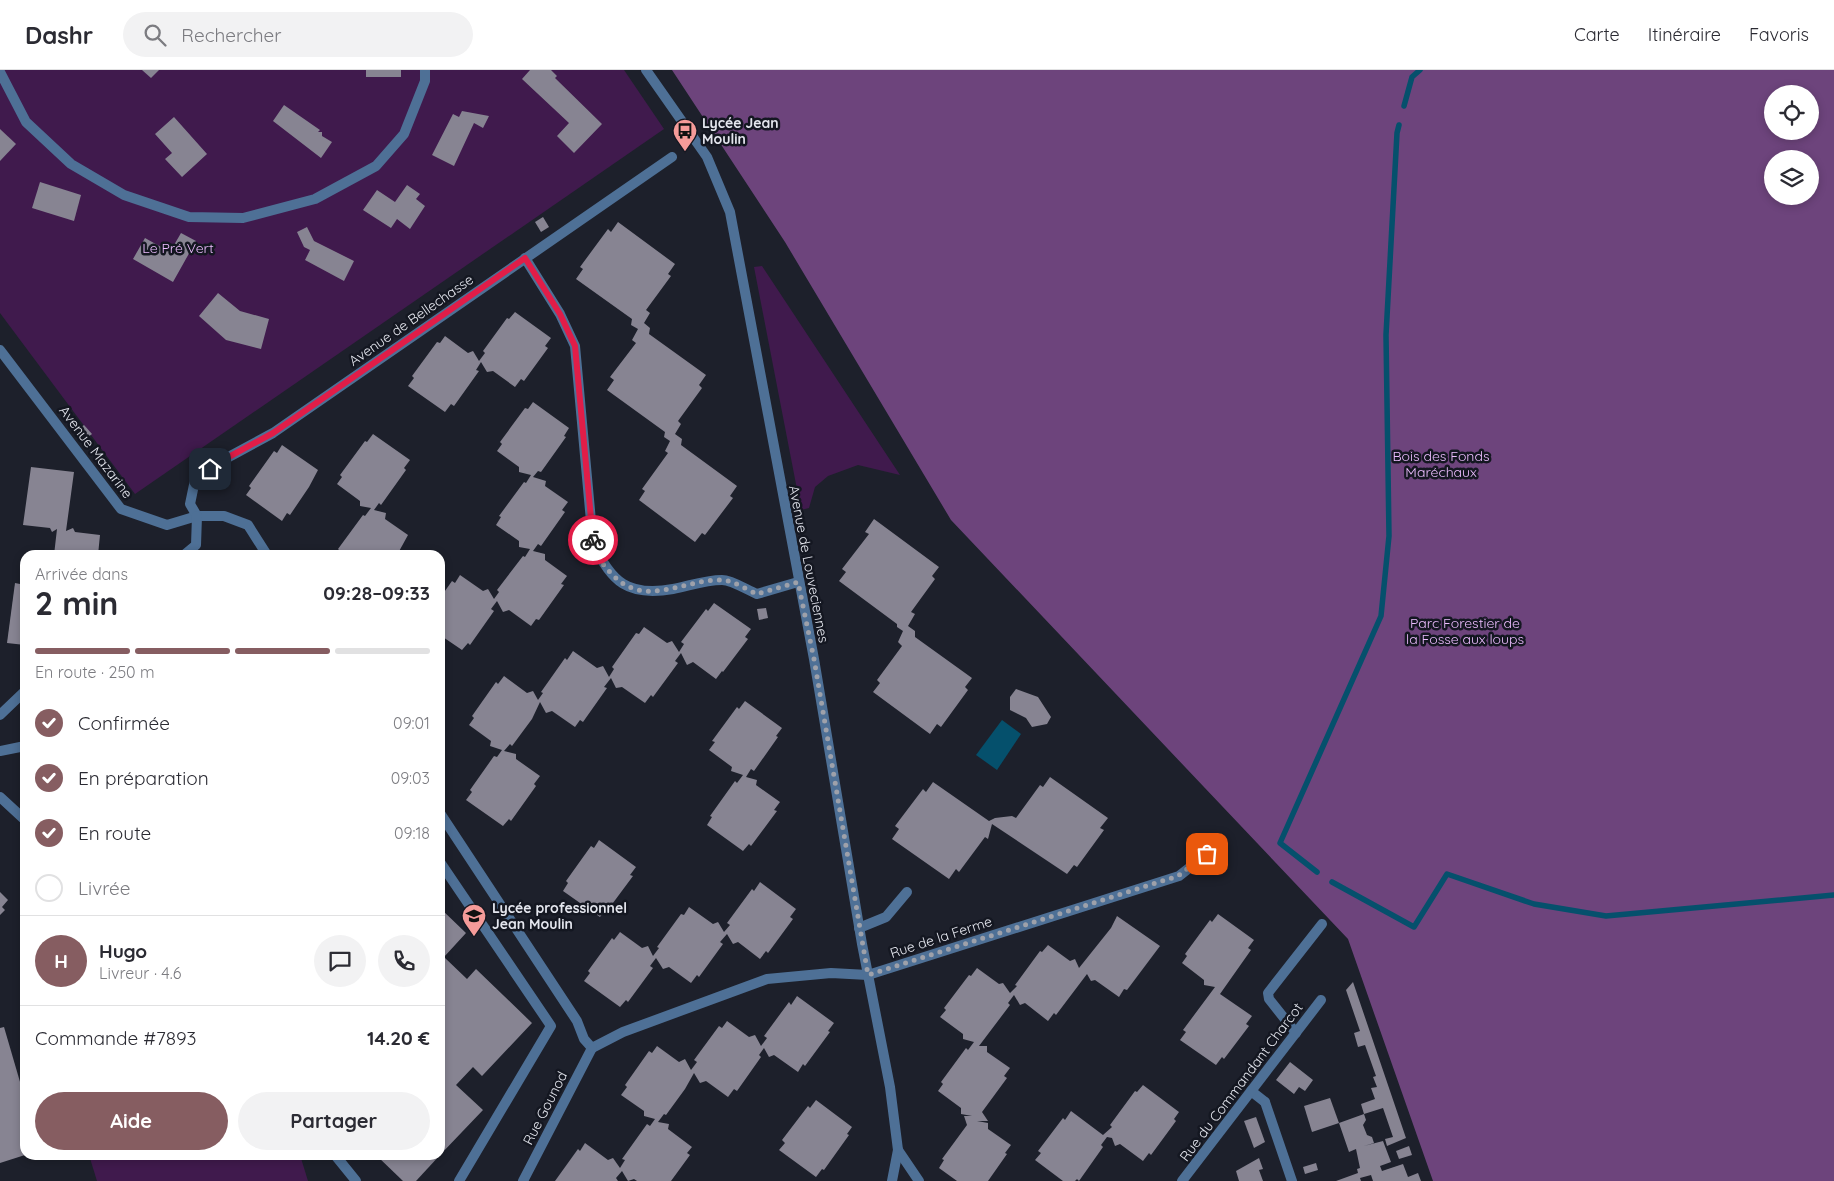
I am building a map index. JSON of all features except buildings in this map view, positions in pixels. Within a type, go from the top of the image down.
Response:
[{"type":"street","points":[[0,72],[26,122],[71,164],[124,195],[189,217],[243,218],[315,199],[376,166],[404,134],[425,81],[425,70]]},
{"type":"street","name":"Avenue de Louveciennes","points":[[646,70],[695,139],[717,178],[730,212],[798,582],[814,659],[859,928],[890,1087],[898,1150],[892,1181]]},
{"type":"street","name":"Avenue de Bellechasse","points":[[190,550],[196,545],[197,516],[190,504],[195,480],[225,459],[273,433],[672,157]]},
{"type":"street","points":[[525,258],[560,314],[575,346],[593,543],[603,566],[620,584],[640,592],[672,589],[697,582],[724,579],[757,594],[798,582]]},
{"type":"street","name":"Avenue Mazarine","points":[[0,350],[121,509],[167,525],[197,516],[224,516],[248,526],[264,550]]},
{"type":"street","points":[[0,716],[20,696]]},
{"type":"street","points":[[0,751],[20,747]]},
{"type":"street","points":[[0,797],[20,815]]},
{"type":"street","points":[[445,821],[577,1021],[584,1039],[592,1048]]},
{"type":"street","name":"Rue de la Ferme","points":[[592,1048],[622,1032],[767,979],[831,973],[868,975],[1178,876],[1207,854]]},
{"type":"street","points":[[445,869],[551,1026],[459,1181]]},
{"type":"street","points":[[859,928],[886,917],[907,892]]},
{"type":"street","points":[[1296,1033],[1269,1000],[1268,993],[1322,924]]},
{"type":"street","name":"Rue du Commandant Charcot","points":[[1182,1181],[1321,1000]]},
{"type":"street","name":"Rue Gounod","points":[[524,1181],[592,1048]]},
{"type":"street","points":[[1251,1091],[1265,1102],[1292,1181]]},
{"type":"street","name":"Avenue de Louveciennes","points":[[898,1150],[919,1181]]},
{"type":"street","points":[[339,1160],[356,1181]]},
{"type":"green space","name":"Le Pré Vert","points":[[0,70],[624,70],[664,129],[135,494],[0,313]]},
{"type":"green space","name":"Bois des Fonds Maréchaux","points":[[672,70],[1834,70],[1834,1181],[1433,1181],[1348,939],[951,520],[785,242]]},
{"type":"green space","points":[[762,266],[900,475],[858,465],[828,476],[815,487],[809,508],[801,510],[754,267]]},
{"type":"green space","points":[[91,1160],[302,1160],[308,1181],[97,1181]]},
{"type":"water","points":[[1002,720],[1021,734],[997,770],[976,755]]},
{"type":"waterway","points":[[1404,106],[1412,77],[1420,70]]},
{"type":"waterway","points":[[1317,872],[1280,843],[1381,616],[1389,536],[1386,335],[1397,133],[1399,125]]},
{"type":"waterway","points":[[1332,882],[1414,927],[1447,874],[1534,904],[1606,916],[1834,895]]},
{"type":"way so far","points":[[593,540],[603,566],[620,584],[640,592],[672,589],[697,582],[724,579],[757,594],[798,582],[814,659],[868,975],[1178,876],[1207,854]]},
{"type":"place","name":"Lycée Jean Moulin","points":[[685,152]]},
{"type":"place","name":"Lycée professionnel Jean Moulin","points":[[474,937]]},
{"type":"route","points":[[210,469],[273,433],[525,258],[560,314],[575,346],[593,540]]},
{"type":"park label","name":"Parc Forestier de la Fosse aux loups","points":[[1465,632]]}]
